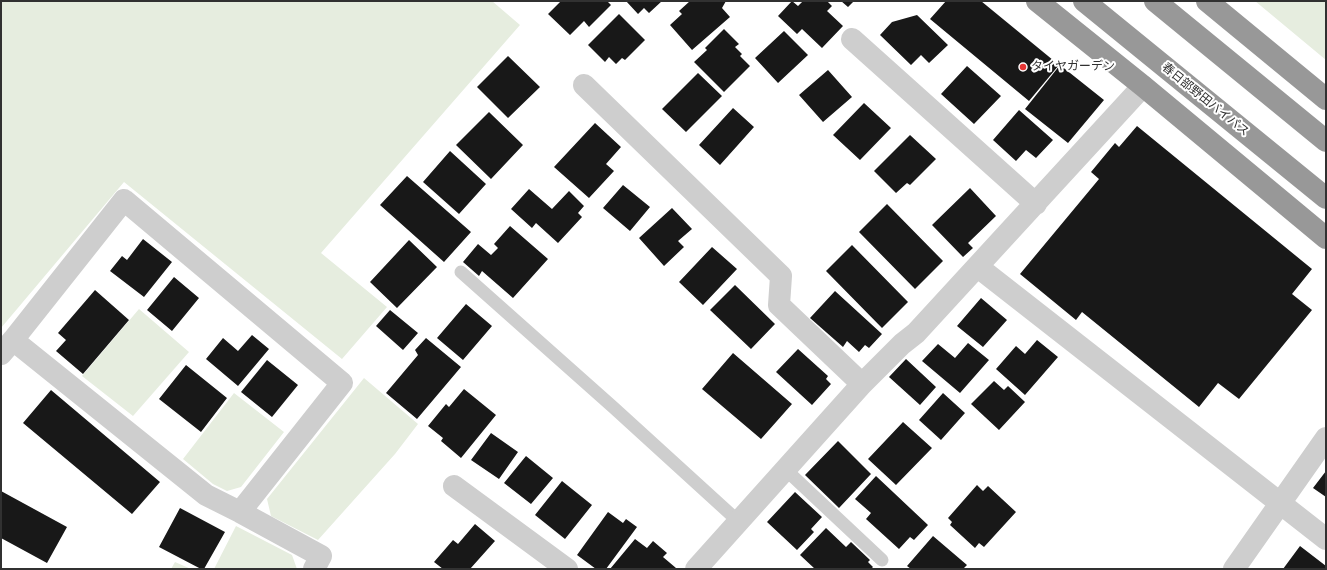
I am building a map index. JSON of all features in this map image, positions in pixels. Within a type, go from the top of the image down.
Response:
[{"type":"highway","points":[[1037,1],[1143,86],[1326,238]]},
{"type":"highway","name":"春日部野田バイパス","points":[[1084,1],[1326,198]]},
{"type":"highway","points":[[1155,1],[1326,141]]},
{"type":"highway","points":[[1207,1],[1326,99]]},
{"type":"street","points":[[852,39],[1036,204]]},
{"type":"street","points":[[584,85],[781,276],[779,305],[862,384]]},
{"type":"street","points":[[697,569],[738,521],[862,384],[902,344],[916,334],[1143,86]]},
{"type":"street","points":[[240,512],[342,383],[124,200],[7,347],[206,495],[321,556],[314,569]]},
{"type":"street","points":[[978,267],[1326,539]]},
{"type":"street","points":[[1234,569],[1326,438]]},
{"type":"street","points":[[454,486],[567,569]]},
{"type":"lane","points":[[461,272],[738,521]]},
{"type":"lane","points":[[785,469],[882,560]]},
{"type":"shaded area","points":[[1,1],[492,1],[520,25],[321,253],[387,307],[342,359],[124,182],[1,328]]},
{"type":"shaded area","points":[[1255,1],[1326,1],[1326,60]]},
{"type":"shaded area","points":[[139,309],[189,352],[133,416],[82,376]]},
{"type":"shaded area","points":[[364,378],[418,424],[395,454],[318,540],[271,516],[267,499]]},
{"type":"shaded area","points":[[234,393],[284,432],[241,487],[227,491],[213,484],[183,459]]},
{"type":"shaded area","points":[[236,526],[292,555],[297,569],[214,569]]},
{"type":"shaded area","points":[[175,562],[191,569],[171,569]]},
{"type":"building","points":[[561,1],[607,1],[611,5],[589,27],[584,21],[570,35],[548,14]]},
{"type":"building","points":[[626,1],[662,1],[649,13],[644,8],[638,14]]},
{"type":"building","points":[[690,1],[726,1],[722,8],[730,17],[692,50],[670,25],[682,14],[679,11]]},
{"type":"building","points":[[792,1],[798,6],[803,1],[827,1],[832,6],[827,11],[843,26],[822,48],[802,29],[797,34],[778,16]]},
{"type":"building","points":[[841,1],[854,1],[848,7]]},
{"type":"building","points":[[946,1],[981,1],[1059,65],[1029,101],[930,19]]},
{"type":"building","points":[[619,14],[645,40],[625,60],[622,58],[616,64],[609,57],[605,62],[588,45]]},
{"type":"building","points":[[917,15],[948,45],[929,63],[921,55],[911,65],[880,35],[892,22]]},
{"type":"building","points":[[724,29],[739,44],[735,47],[742,54],[740,56],[750,66],[724,92],[694,62],[707,50],[705,48]]},
{"type":"building","points":[[784,31],[808,55],[778,83],[755,58]]},
{"type":"building","points":[[508,56],[540,87],[508,118],[477,87]]},
{"type":"building","points":[[1060,65],[1104,100],[1068,143],[1025,109]]},
{"type":"building","points":[[967,66],[1001,96],[974,124],[941,94]]},
{"type":"building","points":[[828,70],[852,97],[823,122],[799,95]]},
{"type":"building","points":[[698,73],[722,96],[686,132],[662,109]]},
{"type":"building","points":[[864,103],[891,128],[860,160],[833,135]]},
{"type":"building","points":[[733,108],[754,127],[720,165],[699,145]]},
{"type":"building","points":[[1019,110],[1053,140],[1036,158],[1026,150],[1016,161],[993,140]]},
{"type":"building","points":[[489,112],[523,145],[491,179],[456,145]]},
{"type":"building","points":[[595,123],[621,147],[606,164],[614,171],[589,198],[554,167]]},
{"type":"building","points":[[1137,126],[1312,269],[1292,294],[1312,310],[1239,399],[1218,383],[1199,407],[1082,312],[1076,320],[1020,274],[1099,179],[1091,172],[1115,143],[1119,147]]},
{"type":"building","points":[[910,135],[936,159],[910,185],[907,183],[896,193],[874,171]]},
{"type":"building","points":[[450,151],[486,184],[459,214],[423,182]]},
{"type":"building","points":[[407,176],[471,232],[444,262],[380,205]]},
{"type":"building","points":[[623,185],[650,207],[630,231],[603,208]]},
{"type":"building","points":[[970,188],[996,216],[968,243],[973,248],[963,257],[932,225]]},
{"type":"building","points":[[529,189],[552,209],[569,191],[584,206],[578,213],[582,217],[558,243],[536,223],[532,228],[511,209]]},
{"type":"building","points":[[887,204],[943,261],[915,289],[859,232]]},
{"type":"building","points":[[672,208],[692,229],[678,241],[684,247],[664,266],[639,238]]},
{"type":"building","points":[[510,226],[548,259],[513,298],[482,271],[479,276],[463,262],[478,244],[491,255],[498,248],[494,244]]},
{"type":"building","points":[[143,239],[172,262],[144,297],[110,271],[122,256],[127,260]]},
{"type":"building","points":[[409,240],[437,267],[397,308],[370,282]]},
{"type":"building","points":[[852,245],[908,302],[882,328],[826,271]]},
{"type":"building","points":[[712,247],[737,269],[703,305],[679,282]]},
{"type":"building","points":[[174,277],[199,298],[172,331],[147,310]]},
{"type":"building","points":[[735,285],[775,324],[751,349],[710,310]]},
{"type":"building","points":[[95,290],[129,320],[83,374],[56,351],[66,340],[58,333]]},
{"type":"building","points":[[835,291],[882,334],[869,348],[865,345],[859,352],[847,341],[843,347],[810,318]]},
{"type":"building","points":[[981,298],[1007,320],[983,347],[957,326]]},
{"type":"building","points":[[466,304],[492,326],[463,360],[437,338]]},
{"type":"building","points":[[390,310],[418,333],[403,350],[376,326]]},
{"type":"building","points":[[252,335],[269,349],[238,386],[206,359],[223,338],[238,351]]},
{"type":"building","points":[[426,338],[461,367],[417,419],[386,393],[418,355],[415,350]]},
{"type":"building","points":[[1037,340],[1058,357],[1025,395],[996,369],[1016,346],[1025,354]]},
{"type":"building","points":[[968,343],[989,360],[960,393],[922,361],[938,344],[955,358]]},
{"type":"building","points":[[798,349],[828,376],[826,379],[831,384],[812,405],[776,372]]},
{"type":"building","points":[[733,353],[792,404],[761,439],[702,389]]},
{"type":"building","points":[[906,359],[936,387],[920,405],[889,377]]},
{"type":"building","points":[[267,360],[298,385],[272,417],[241,392]]},
{"type":"building","points":[[186,365],[227,398],[201,432],[159,399]]},
{"type":"building","points":[[994,381],[1004,390],[1008,386],[1025,402],[999,430],[971,404]]},
{"type":"building","points":[[464,389],[496,415],[461,458],[441,441],[443,438],[428,426],[446,404],[449,407]]},
{"type":"building","points":[[51,390],[160,482],[132,514],[23,423]]},
{"type":"building","points":[[943,393],[965,413],[941,440],[919,420]]},
{"type":"building","points":[[903,422],[932,448],[896,485],[868,459]]},
{"type":"building","points":[[491,433],[518,452],[499,479],[471,460]]},
{"type":"building","points":[[838,441],[871,474],[839,508],[805,475]]},
{"type":"building","points":[[526,456],[553,478],[531,504],[504,483]]},
{"type":"building","points":[[1326,471],[1326,497],[1313,488]]},
{"type":"building","points":[[876,476],[928,525],[914,540],[910,537],[899,549],[866,519],[871,513],[855,499]]},
{"type":"building","points":[[562,481],[592,505],[565,539],[535,515]]},
{"type":"building","points":[[977,485],[983,491],[988,486],[1016,512],[984,547],[979,543],[975,548],[950,525],[952,522],[948,518]]},
{"type":"building","points":[[1,491],[67,527],[47,563],[1,538]]},
{"type":"building","points":[[795,492],[822,517],[811,529],[814,532],[797,550],[767,522]]},
{"type":"building","points":[[180,508],[225,532],[204,569],[201,569],[159,547]]},
{"type":"building","points":[[608,512],[623,523],[626,519],[637,527],[606,569],[596,569],[577,555]]},
{"type":"building","points":[[475,524],[495,541],[470,569],[443,569],[434,562],[453,540],[458,544]]},
{"type":"building","points":[[826,528],[846,547],[851,542],[870,560],[868,562],[873,567],[871,569],[815,569],[800,555]]},
{"type":"building","points":[[933,536],[967,565],[963,569],[911,569],[907,566]]},
{"type":"building","points":[[635,539],[647,548],[653,541],[667,553],[663,557],[676,568],[610,569]]},
{"type":"building","points":[[1300,546],[1326,566],[1326,569],[1283,569]]},
{"type":"place","name":"タイヤガーデン","points":[[1023,67]]}]
